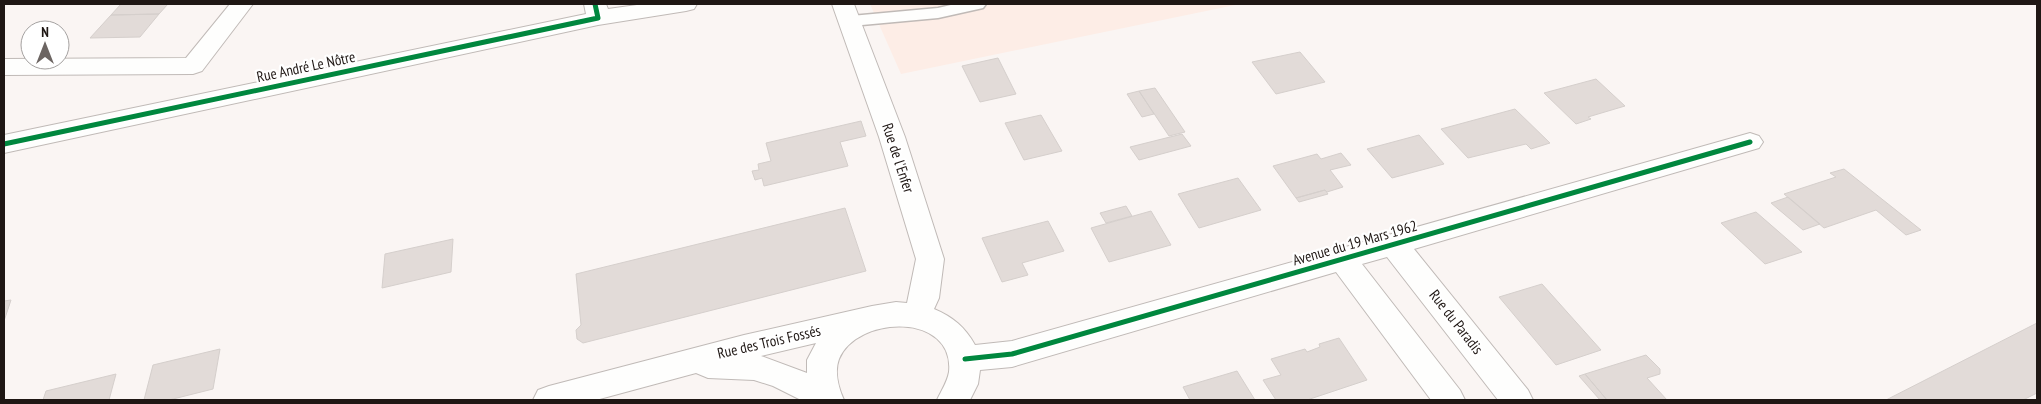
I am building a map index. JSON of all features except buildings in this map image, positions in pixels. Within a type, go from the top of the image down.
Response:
[{"type":"street","points":[[4,67],[193,66],[242,4]]},
{"type":"street","name":"Rue André Le Nôtre","points":[[4,144],[596,11],[686,4]]},
{"type":"street","name":"Rue de l'Enfer","points":[[847,12],[892,137],[930,259],[924,298],[917,314]]},
{"type":"street","name":"Avenue du 19 Mars 1962","points":[[965,360],[1012,354],[1750,142]]},
{"type":"street","name":"Rue du Paradis","points":[[1394,245],[1517,400]]},
{"type":"street","points":[[1343,260],[1449,400]]},
{"type":"street","points":[[827,399],[821,375],[824,356],[836,340],[861,321],[887,313],[917,314],[938,323],[956,339],[965,360],[964,377],[953,400]]},
{"type":"street","name":"Rue des Trois Fossés","points":[[549,400],[676,364],[793,335],[861,321]]},
{"type":"street","name":"Rue des Trois Fossés","points":[[676,364],[754,367],[783,376],[827,399]]},
{"type":"lane","points":[[847,12],[938,12],[977,4]]},
{"type":"shaded area","points":[[870,4],[1240,4],[901,74]]},
{"type":"cycle path","points":[[4,144],[598,18],[595,4]]},
{"type":"cycle path","points":[[965,359],[1012,354],[1750,142]]}]
